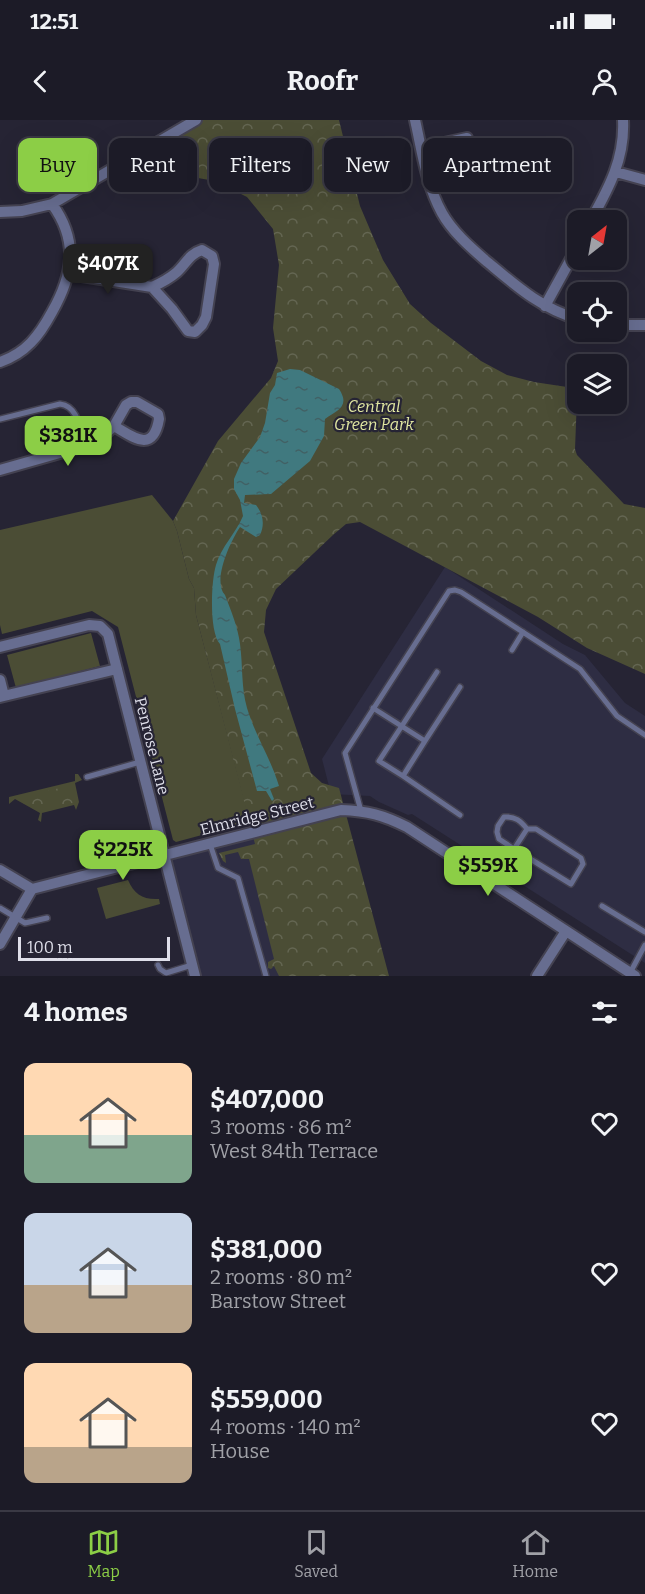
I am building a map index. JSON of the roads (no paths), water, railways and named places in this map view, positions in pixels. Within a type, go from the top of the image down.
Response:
[{"type":"street","points":[[0,212],[22,211],[52,204],[196,120]]},
{"type":"street","points":[[415,120],[428,183],[442,213],[454,231],[525,294],[567,316]]},
{"type":"street","points":[[596,210],[616,172],[621,149],[623,120]]},
{"type":"street","points":[[616,172],[645,180]]},
{"type":"street","points":[[0,362],[21,353],[34,341],[59,300],[69,274],[69,240],[60,215],[52,204]]},
{"type":"street","points":[[69,274],[152,287],[178,272],[195,253],[202,250],[212,256],[214,264],[206,317],[195,332],[188,331],[182,325],[172,309],[152,287]]},
{"type":"street","points":[[545,306],[567,266]]},
{"type":"street","points":[[627,326],[645,325]]},
{"type":"street","points":[[0,469],[85,447],[95,443],[114,426]]},
{"type":"street","name":"Penrose Lane","points":[[0,647],[93,625],[104,628],[108,634],[194,970]]},
{"type":"street","points":[[0,680],[2,696],[117,669]]},
{"type":"street","name":"Elmridge Street","points":[[32,889],[341,810],[361,811],[386,816],[407,827],[631,975]]},
{"type":"street","points":[[0,870],[32,889],[0,944]]},
{"type":"street","points":[[537,976],[566,931]]},
{"type":"lane","points":[[0,419],[60,404],[66,405],[75,412],[85,447]]},
{"type":"lane","points":[[361,811],[345,753],[449,591],[460,592],[580,669],[617,716],[645,735]]},
{"type":"lane","points":[[512,650],[524,632]]},
{"type":"lane","points":[[436,672],[379,761],[460,815]]},
{"type":"lane","points":[[403,776],[460,687]]},
{"type":"lane","points":[[373,708],[425,741]]},
{"type":"lane","points":[[87,777],[140,762]]},
{"type":"lane","points":[[492,882],[514,849],[527,830],[536,829],[581,858],[583,864],[571,884],[514,849],[500,839],[497,832],[504,817],[511,816],[519,820],[527,830]]},
{"type":"lane","points":[[210,844],[218,868],[238,878],[266,976]]},
{"type":"lane","points":[[602,906],[645,932]]},
{"type":"lane","points":[[0,908],[25,923],[47,918]]},
{"type":"lane","points":[[631,975],[645,945]]},
{"type":"lane","points":[[158,965],[166,973],[194,970]]},
{"type":"water","points":[[290,369],[300,370],[339,389],[343,404],[325,419],[324,436],[310,461],[271,494],[245,495],[244,503],[256,505],[260,512],[263,523],[262,531],[256,537],[240,527],[227,551],[220,581],[239,638],[247,708],[279,786],[270,789],[274,799],[272,801],[266,791],[257,791],[220,644],[216,638],[212,594],[218,558],[243,516],[240,500],[234,489],[234,479],[241,463],[260,437],[277,373]]},
{"type":"park label","name":"Central Green Park","points":[[374,415]]}]
